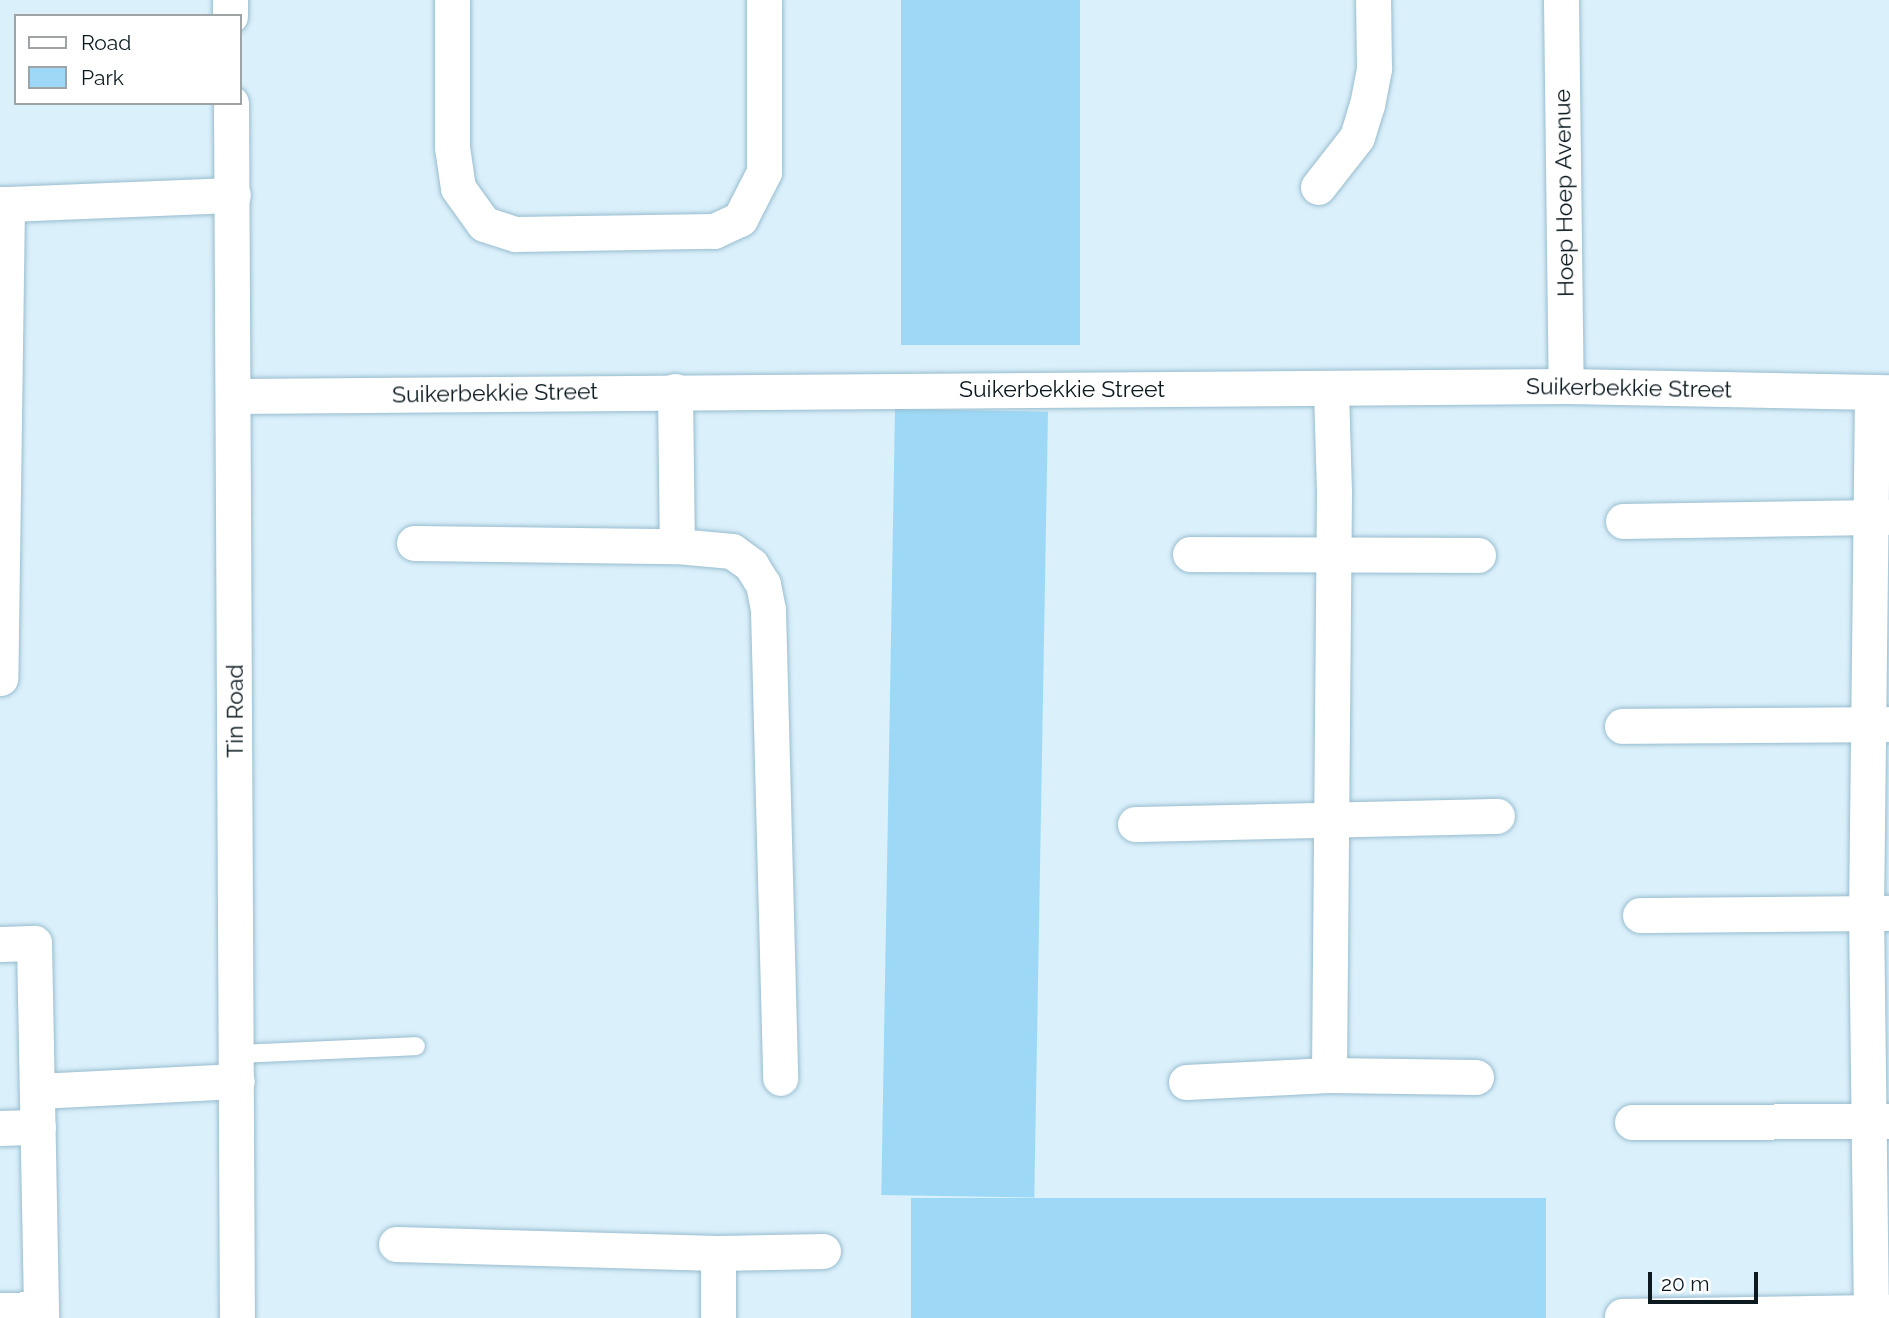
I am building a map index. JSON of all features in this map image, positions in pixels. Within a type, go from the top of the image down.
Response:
[{"type":"street","points":[[452,0],[452,147],[458,188],[484,224],[514,234],[714,231],[740,219],[759,190],[764,172],[764,0]]},
{"type":"street","points":[[1318,187],[1357,137],[1367,105],[1374,68],[1373,0]]},
{"type":"street","name":"Hoep Hoep Avenue","points":[[1561,0],[1566,386]]},
{"type":"street","name":"Tin Road","points":[[231,105],[235,396],[237,1318]]},
{"type":"street","points":[[0,678],[3,204],[233,195]]},
{"type":"street","name":"Suikerbekkie Street","points":[[235,396],[1566,386],[1881,392]]},
{"type":"street","points":[[1329,1075],[1333,552],[1331,388]]},
{"type":"street","points":[[676,391],[677,546]]},
{"type":"street","points":[[1622,1316],[1877,1314],[1880,1121],[1878,724],[1881,392]]},
{"type":"street","points":[[1623,521],[1880,517]]},
{"type":"street","points":[[414,543],[677,546],[732,551],[751,565],[763,584],[768,610],[780,1078]]},
{"type":"street","points":[[1190,554],[1333,552],[1478,555]]},
{"type":"street","points":[[1622,726],[1878,724]]},
{"type":"street","points":[[1135,824],[1497,816]]},
{"type":"street","points":[[1640,915],[1878,913]]},
{"type":"street","points":[[0,944],[34,943],[41,1313],[0,1310]]},
{"type":"street","points":[[38,1091],[237,1067]]},
{"type":"street","points":[[1186,1082],[1329,1075],[1476,1077]]},
{"type":"street","points":[[1632,1122],[1880,1121]]},
{"type":"street","points":[[0,1128],[38,1127]]},
{"type":"street","points":[[396,1244],[718,1253],[823,1251]]},
{"type":"street","points":[[718,1253],[718,1318]]},
{"type":"lane","points":[[237,1067],[416,1046]]},
{"type":"green space","points":[[901,0],[1080,0],[1080,345],[901,345]]},
{"type":"green space","points":[[895,409],[1048,412],[1034,1198],[881,1195]]},
{"type":"green space","points":[[911,1198],[1546,1198],[1546,1318],[911,1318]]}]
